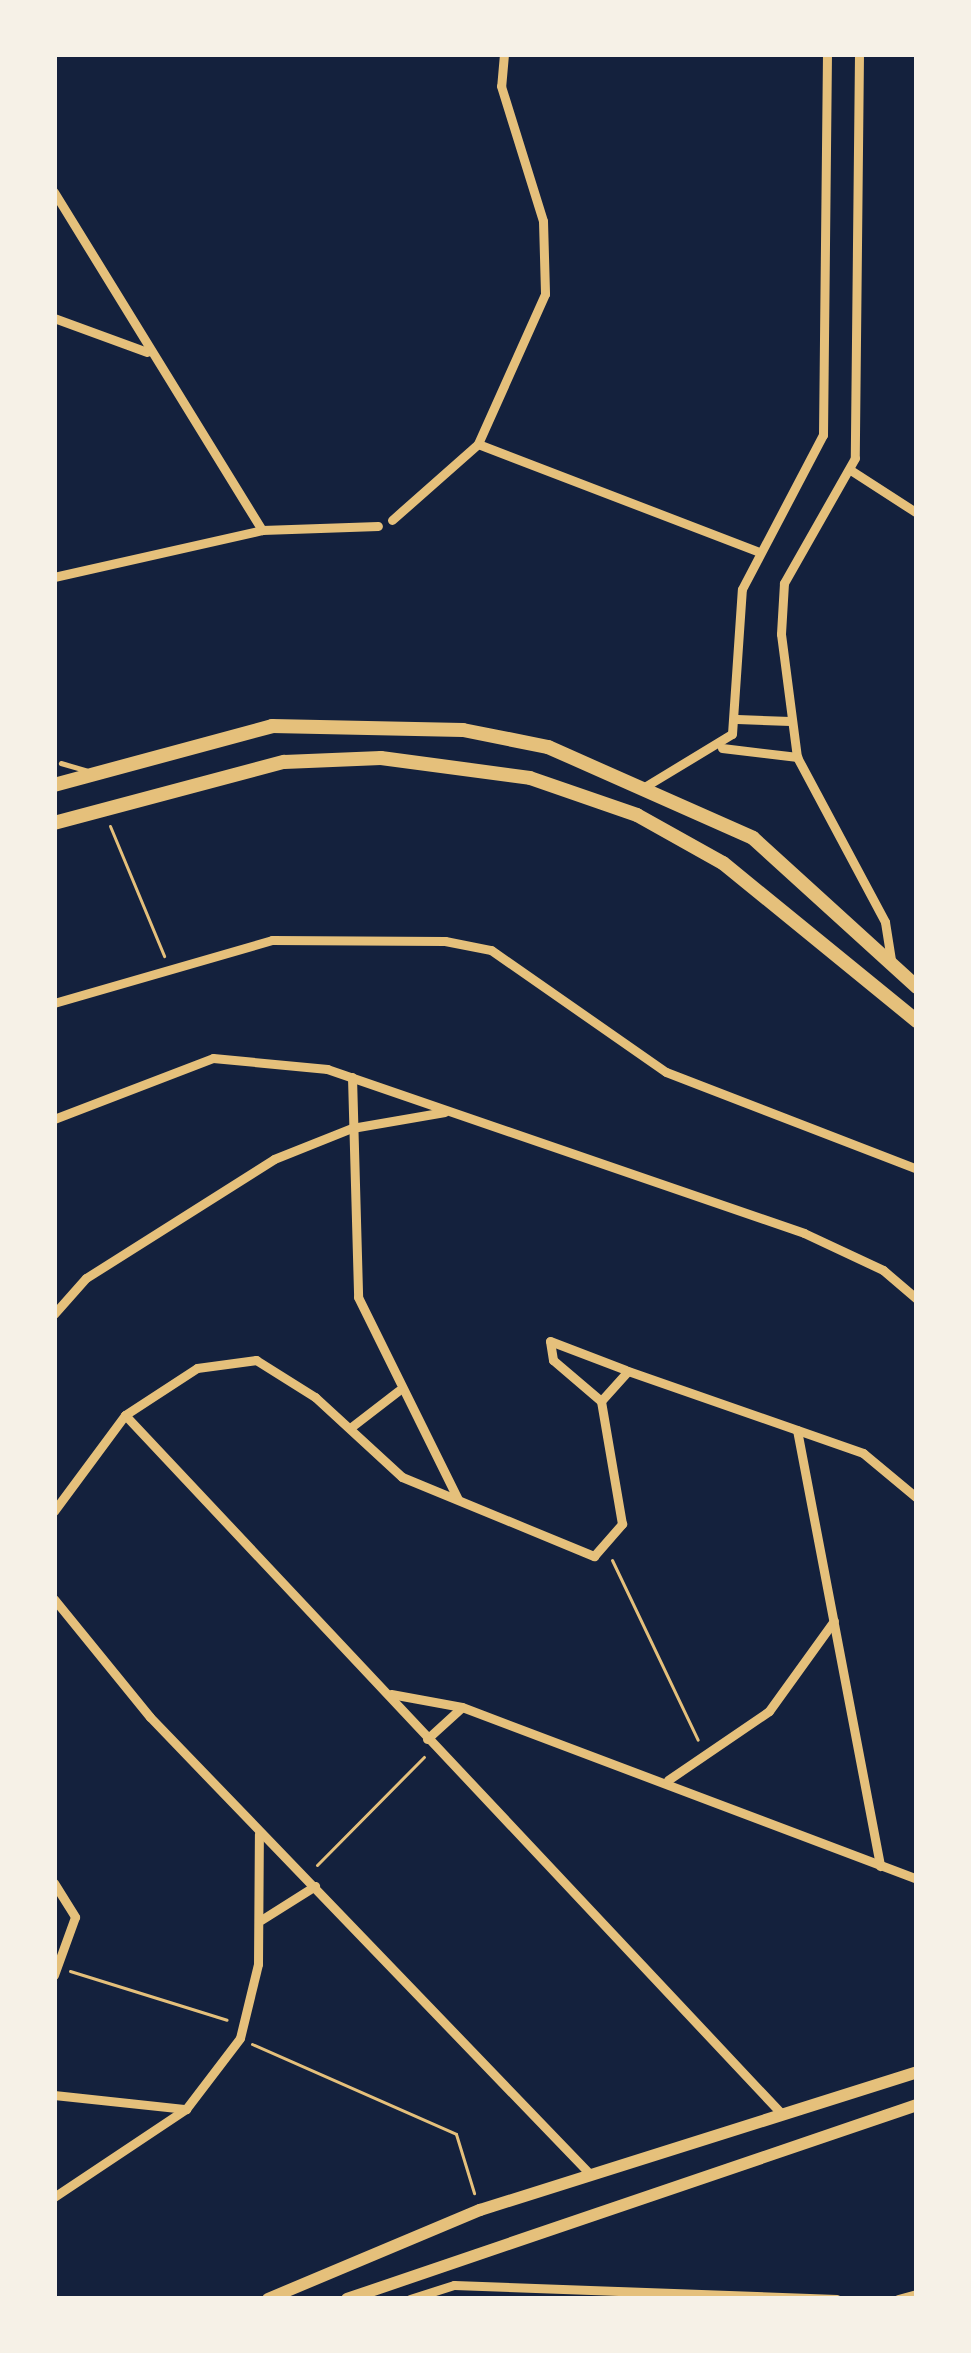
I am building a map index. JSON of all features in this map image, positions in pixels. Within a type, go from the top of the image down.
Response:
[{"type":"main road","points":[[54,785],[272,726],[370,725],[548,747],[646,786],[753,838],[917,987]]},
{"type":"main road","points":[[54,824],[103,807],[284,763],[381,758],[530,778],[637,815],[723,863],[917,1021]]},
{"type":"main road","points":[[268,2299],[480,2210],[917,2072]]},
{"type":"main road","points":[[347,2299],[421,2269],[917,2104]]},
{"type":"street","points":[[392,520],[478,444],[545,294],[543,220],[517,156],[504,54]]},
{"type":"street","points":[[722,748],[737,719],[736,621],[759,552],[811,470],[825,416],[826,54]]},
{"type":"street","points":[[859,54],[852,471],[784,583],[790,721],[797,758],[885,922],[891,960]]},
{"type":"street","points":[[54,192],[147,352],[262,530]]},
{"type":"street","points":[[54,318],[147,352]]},
{"type":"street","points":[[478,444],[759,552]]},
{"type":"street","points":[[852,471],[917,513]]},
{"type":"street","points":[[54,577],[262,530],[378,526]]},
{"type":"street","points":[[737,719],[790,721]]},
{"type":"street","points":[[646,786],[722,748],[797,758]]},
{"type":"street","points":[[54,1003],[167,964],[311,934],[491,950],[666,1072],[917,1168]]},
{"type":"street","points":[[54,1119],[213,1058],[352,1077],[804,1234],[883,1270],[917,1299]]},
{"type":"street","points":[[352,1077],[358,1298],[398,1391],[458,1499]]},
{"type":"street","points":[[54,1314],[86,1278],[201,1202],[352,1129],[451,1112]]},
{"type":"street","points":[[54,1511],[125,1415],[197,1368],[256,1360],[350,1428],[402,1478],[608,1552],[623,1504],[601,1401],[553,1360],[550,1341],[863,1453],[917,1498]]},
{"type":"street","points":[[601,1401],[628,1371]]},
{"type":"street","points":[[350,1428],[398,1391]]},
{"type":"street","points":[[125,1415],[780,2112]]},
{"type":"street","points":[[797,1430],[880,1866]]},
{"type":"street","points":[[54,1599],[259,1834],[315,1886],[590,2174]]},
{"type":"street","points":[[668,1780],[769,1711],[834,1621]]},
{"type":"street","points":[[388,1694],[462,1707],[668,1780],[917,1879]]},
{"type":"street","points":[[431,1743],[462,1707]]},
{"type":"street","points":[[54,2197],[186,2109],[240,2038],[261,1920],[259,1834]]},
{"type":"street","points":[[261,1920],[315,1886]]},
{"type":"street","points":[[56,1888],[75,1916],[58,1972]]},
{"type":"street","points":[[54,2095],[186,2109]]},
{"type":"street","points":[[421,2269],[429,2287]]},
{"type":"street","points":[[410,2299],[429,2287],[837,2299]]},
{"type":"street","points":[[898,2299],[917,2294]]},
{"type":"lane","points":[[61,763],[92,771]]},
{"type":"path","points":[[103,807],[167,964]]},
{"type":"path","points":[[608,1552],[706,1758]]},
{"type":"path","points":[[305,1876],[431,1743]]},
{"type":"path","points":[[58,1972],[244,2025]]},
{"type":"path","points":[[240,2038],[456,2134],[480,2210]]}]
